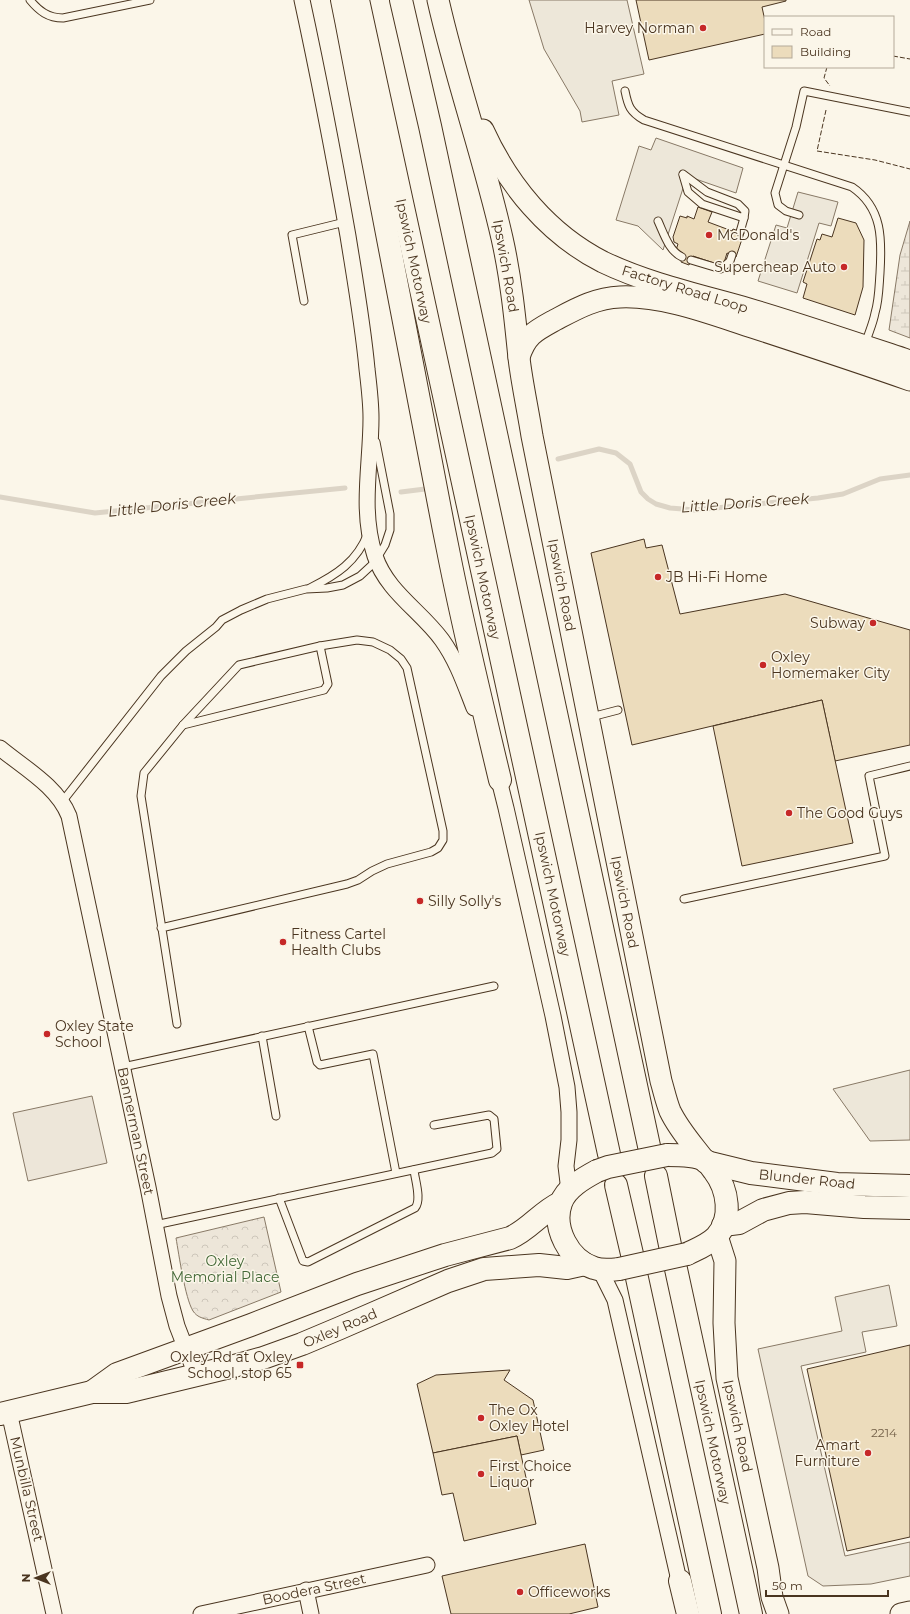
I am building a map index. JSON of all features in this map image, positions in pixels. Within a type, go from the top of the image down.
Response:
[{"type":"main road","points":[[342,0],[447,547],[500,780]]},
{"type":"main road","name":"Ipswich Motorway","points":[[358,0],[603,1163]]},
{"type":"main road","points":[[401,0],[658,1150]]},
{"type":"main road","name":"Ipswich Road","points":[[438,0],[452,60],[492,197],[502,239],[514,304],[519,358],[532,436],[661,1081],[667,1104],[676,1122],[686,1137],[706,1161]]},
{"type":"main road","name":"Factory Road Loop","points":[[442,0],[476,112],[492,150],[504,170],[529,204],[553,228],[576,246],[615,267],[638,276],[751,310],[861,354],[910,380]]},
{"type":"main road","name":"Factory Road Loop","points":[[519,358],[523,345],[535,331],[588,303],[621,297],[665,302],[861,354],[910,361]]},
{"type":"main road","name":"Blunder Road","points":[[603,1163],[608,1167],[658,1150],[751,1173],[829,1183],[910,1186]]},
{"type":"main road","points":[[706,1161],[717,1175],[725,1189],[727,1200],[726,1212],[720,1231]]},
{"type":"main road","name":"Oxley Road","points":[[92,1392],[117,1374],[357,1284],[520,1234],[603,1163]]},
{"type":"main road","name":"Ipswich Motorway","points":[[656,1176],[678,1256],[751,1614]]},
{"type":"main road","points":[[616,1185],[615,1267],[710,1614]]},
{"type":"main road","points":[[565,1197],[559,1225],[562,1237],[574,1256],[615,1267]]},
{"type":"main road","name":"Blunder Road","points":[[720,1231],[763,1210],[789,1203],[805,1202],[864,1208],[910,1208]]},
{"type":"main road","name":"Oxley Road","points":[[5,1413],[92,1392],[126,1392],[241,1364],[302,1344],[448,1281],[484,1269],[539,1265],[567,1268],[615,1267],[678,1256],[699,1248],[720,1231]]},
{"type":"main road","name":"Ipswich Road","points":[[720,1231],[725,1261],[724,1323],[727,1378],[768,1568],[772,1597],[778,1614]]},
{"type":"main road","points":[[768,1568],[783,1602],[793,1614]]},
{"type":"main road","points":[[680,1581],[688,1614]]},
{"type":"main road","points":[[901,1614],[910,1612]]},
{"type":"street","points":[[302,0],[345,222],[364,341],[372,418],[368,476],[368,531],[377,560],[394,589],[442,639],[452,654],[464,680],[500,780],[553,1016],[567,1087],[569,1126],[565,1197]]},
{"type":"street","name":"Bannerman Street","points":[[0,748],[48,786],[62,802],[69,816],[123,1067],[169,1296],[177,1326],[196,1375]]},
{"type":"street","points":[[615,1267],[615,1300],[645,1433],[665,1512],[680,1581],[684,1614]]},
{"type":"street","name":"Munbilla Street","points":[[5,1413],[54,1614]]},
{"type":"street","name":"Boodera Street","points":[[201,1614],[427,1564]]},
{"type":"street","points":[[306,1590],[311,1614]]},
{"type":"lane","points":[[30,0],[46,14],[54,18],[63,18],[150,0]]},
{"type":"lane","points":[[625,91],[628,105],[635,115],[644,120],[852,187],[864,197],[876,216],[881,234],[879,289],[876,312],[861,354]]},
{"type":"lane","points":[[799,215],[786,211],[778,205],[775,193],[796,127],[804,91],[910,112]]},
{"type":"lane","points":[[740,232],[744,218],[744,211],[738,204],[707,192],[683,174],[688,192],[702,204],[744,218]]},
{"type":"lane","points":[[658,221],[670,246],[682,257]]},
{"type":"lane","points":[[304,301],[292,235],[345,222]]},
{"type":"lane","points":[[691,260],[721,269],[730,261],[732,255]]},
{"type":"lane","points":[[306,589],[326,588],[343,584],[360,576],[377,560],[385,545],[390,530],[390,514],[372,418]]},
{"type":"lane","points":[[62,802],[161,676],[186,651],[217,626],[222,620],[241,610],[267,599],[306,589],[334,576],[349,564],[358,551],[368,531]]},
{"type":"lane","points":[[161,928],[347,884],[358,880],[387,864],[431,852],[438,848],[443,840],[443,831],[407,668],[396,654],[373,642],[357,640],[320,646],[239,665],[183,725],[144,773],[141,796],[161,928],[177,1024]]},
{"type":"lane","points":[[183,725],[324,690],[327,688],[328,684],[320,646]]},
{"type":"lane","points":[[589,718],[618,710]]},
{"type":"lane","points":[[684,899],[885,856],[869,776],[910,766]]},
{"type":"lane","points":[[123,1067],[494,986]]},
{"type":"lane","points":[[308,1026],[317,1062],[320,1065],[373,1054],[396,1174]]},
{"type":"lane","points":[[262,1036],[276,1116]]},
{"type":"lane","points":[[155,1225],[492,1153],[497,1149],[494,1119],[492,1116],[486,1115],[434,1126]]},
{"type":"lane","points":[[279,1198],[303,1261],[308,1262],[415,1208],[418,1205],[418,1198],[414,1170]]},
{"type":"green space","points":[[910,221],[910,338],[889,330],[900,255]]},
{"type":"green space","points":[[92,1096],[107,1163],[28,1181],[13,1113]]},
{"type":"green space","name":"Oxley Memorial Place","points":[[264,1217],[281,1292],[209,1320],[198,1316],[193,1311],[187,1296],[176,1238]]},
{"type":"shaded area","points":[[529,0],[627,0],[644,74],[612,81],[619,115],[582,122],[580,111],[544,49]]},
{"type":"shaded area","points":[[656,138],[743,168],[736,193],[687,176],[663,250],[638,226],[616,220],[639,146],[651,150]]},
{"type":"shaded area","points":[[798,192],[838,202],[831,226],[819,223],[797,293],[758,281],[776,225],[787,228]]},
{"type":"shaded area","points":[[910,1070],[910,1140],[870,1141],[833,1089]]},
{"type":"shaded area","points":[[889,1285],[897,1326],[862,1332],[866,1352],[801,1366],[845,1556],[910,1542],[910,1576],[871,1584],[823,1586],[808,1576],[758,1349],[842,1331],[835,1297]]},
{"type":"building","name":"Harvey Norman","points":[[636,0],[786,0],[762,7],[764,16],[764,34],[649,60]]},
{"type":"building","name":"McDonald's","points":[[698,207],[712,212],[708,222],[732,231],[733,229],[744,233],[736,257],[727,253],[723,266],[693,256],[689,265],[681,262],[683,253],[676,250],[678,244],[674,242],[673,237],[680,216],[687,218],[687,216],[694,219]]},
{"type":"building","points":[[838,218],[856,223],[864,240],[863,287],[855,315],[803,298],[807,284],[803,282],[817,239],[820,240],[822,234],[832,237]]},
{"type":"building","name":"Oxley Homemaker City","points":[[644,539],[646,548],[662,545],[680,614],[785,594],[910,630],[910,745],[835,761],[822,700],[632,745],[591,553]]},
{"type":"building","name":"The Good Guys","points":[[822,700],[853,843],[742,866],[713,726]]},
{"type":"building","name":"Amart Furniture","points":[[910,1345],[910,1537],[847,1551],[807,1369]]},
{"type":"building","name":"The Ox Oxley Hotel","points":[[510,1370],[504,1380],[533,1400],[544,1450],[521,1455],[517,1436],[433,1453],[417,1384],[436,1375]]},
{"type":"building","name":"First Choice Liquor","points":[[517,1436],[536,1524],[464,1541],[453,1493],[442,1495],[433,1453]]},
{"type":"building","name":"Officeworks","points":[[585,1544],[598,1607],[569,1614],[451,1614],[442,1576]]},
{"type":"waterway","name":"Little Doris Creek","points":[[558,459],[599,449],[616,453],[630,464],[641,492],[648,499],[656,504],[670,508],[695,510],[818,498],[843,494],[880,479],[910,475]]},
{"type":"waterway","name":"Little Doris Creek","points":[[0,497],[95,513],[345,488]]},
{"type":"waterway","name":"Little Doris Creek","points":[[401,492],[425,489]]},
{"type":"fence","points":[[894,56],[910,59]]},
{"type":"fence","points":[[827,68],[824,78],[830,86]]},
{"type":"fence","points":[[826,110],[817,151],[875,160],[910,169]]},
{"type":"place","name":"Harvey Norman","points":[[703,28]]},
{"type":"place","name":"McDonald's","points":[[709,235]]},
{"type":"place","name":"Supercheap Auto","points":[[844,267]]},
{"type":"place","name":"JB Hi-Fi Home","points":[[658,577]]},
{"type":"place","name":"Subway","points":[[873,623]]},
{"type":"place","name":"Oxley Homemaker City","points":[[763,665]]},
{"type":"place","name":"The Good Guys","points":[[789,813]]},
{"type":"place","name":"Silly Solly's","points":[[420,901]]},
{"type":"place","name":"Fitness Cartel Health Clubs","points":[[283,942]]},
{"type":"place","name":"Oxley State School","points":[[47,1034]]},
{"type":"place","name":"Oxley Rd at Oxley School, stop 65","points":[[300,1365]]},
{"type":"place","name":"The Ox Oxley Hotel","points":[[481,1418]]},
{"type":"place","name":"Amart Furniture","points":[[868,1453]]},
{"type":"place","name":"First Choice Liquor","points":[[481,1474]]},
{"type":"place","name":"Officeworks","points":[[520,1592]]}]
